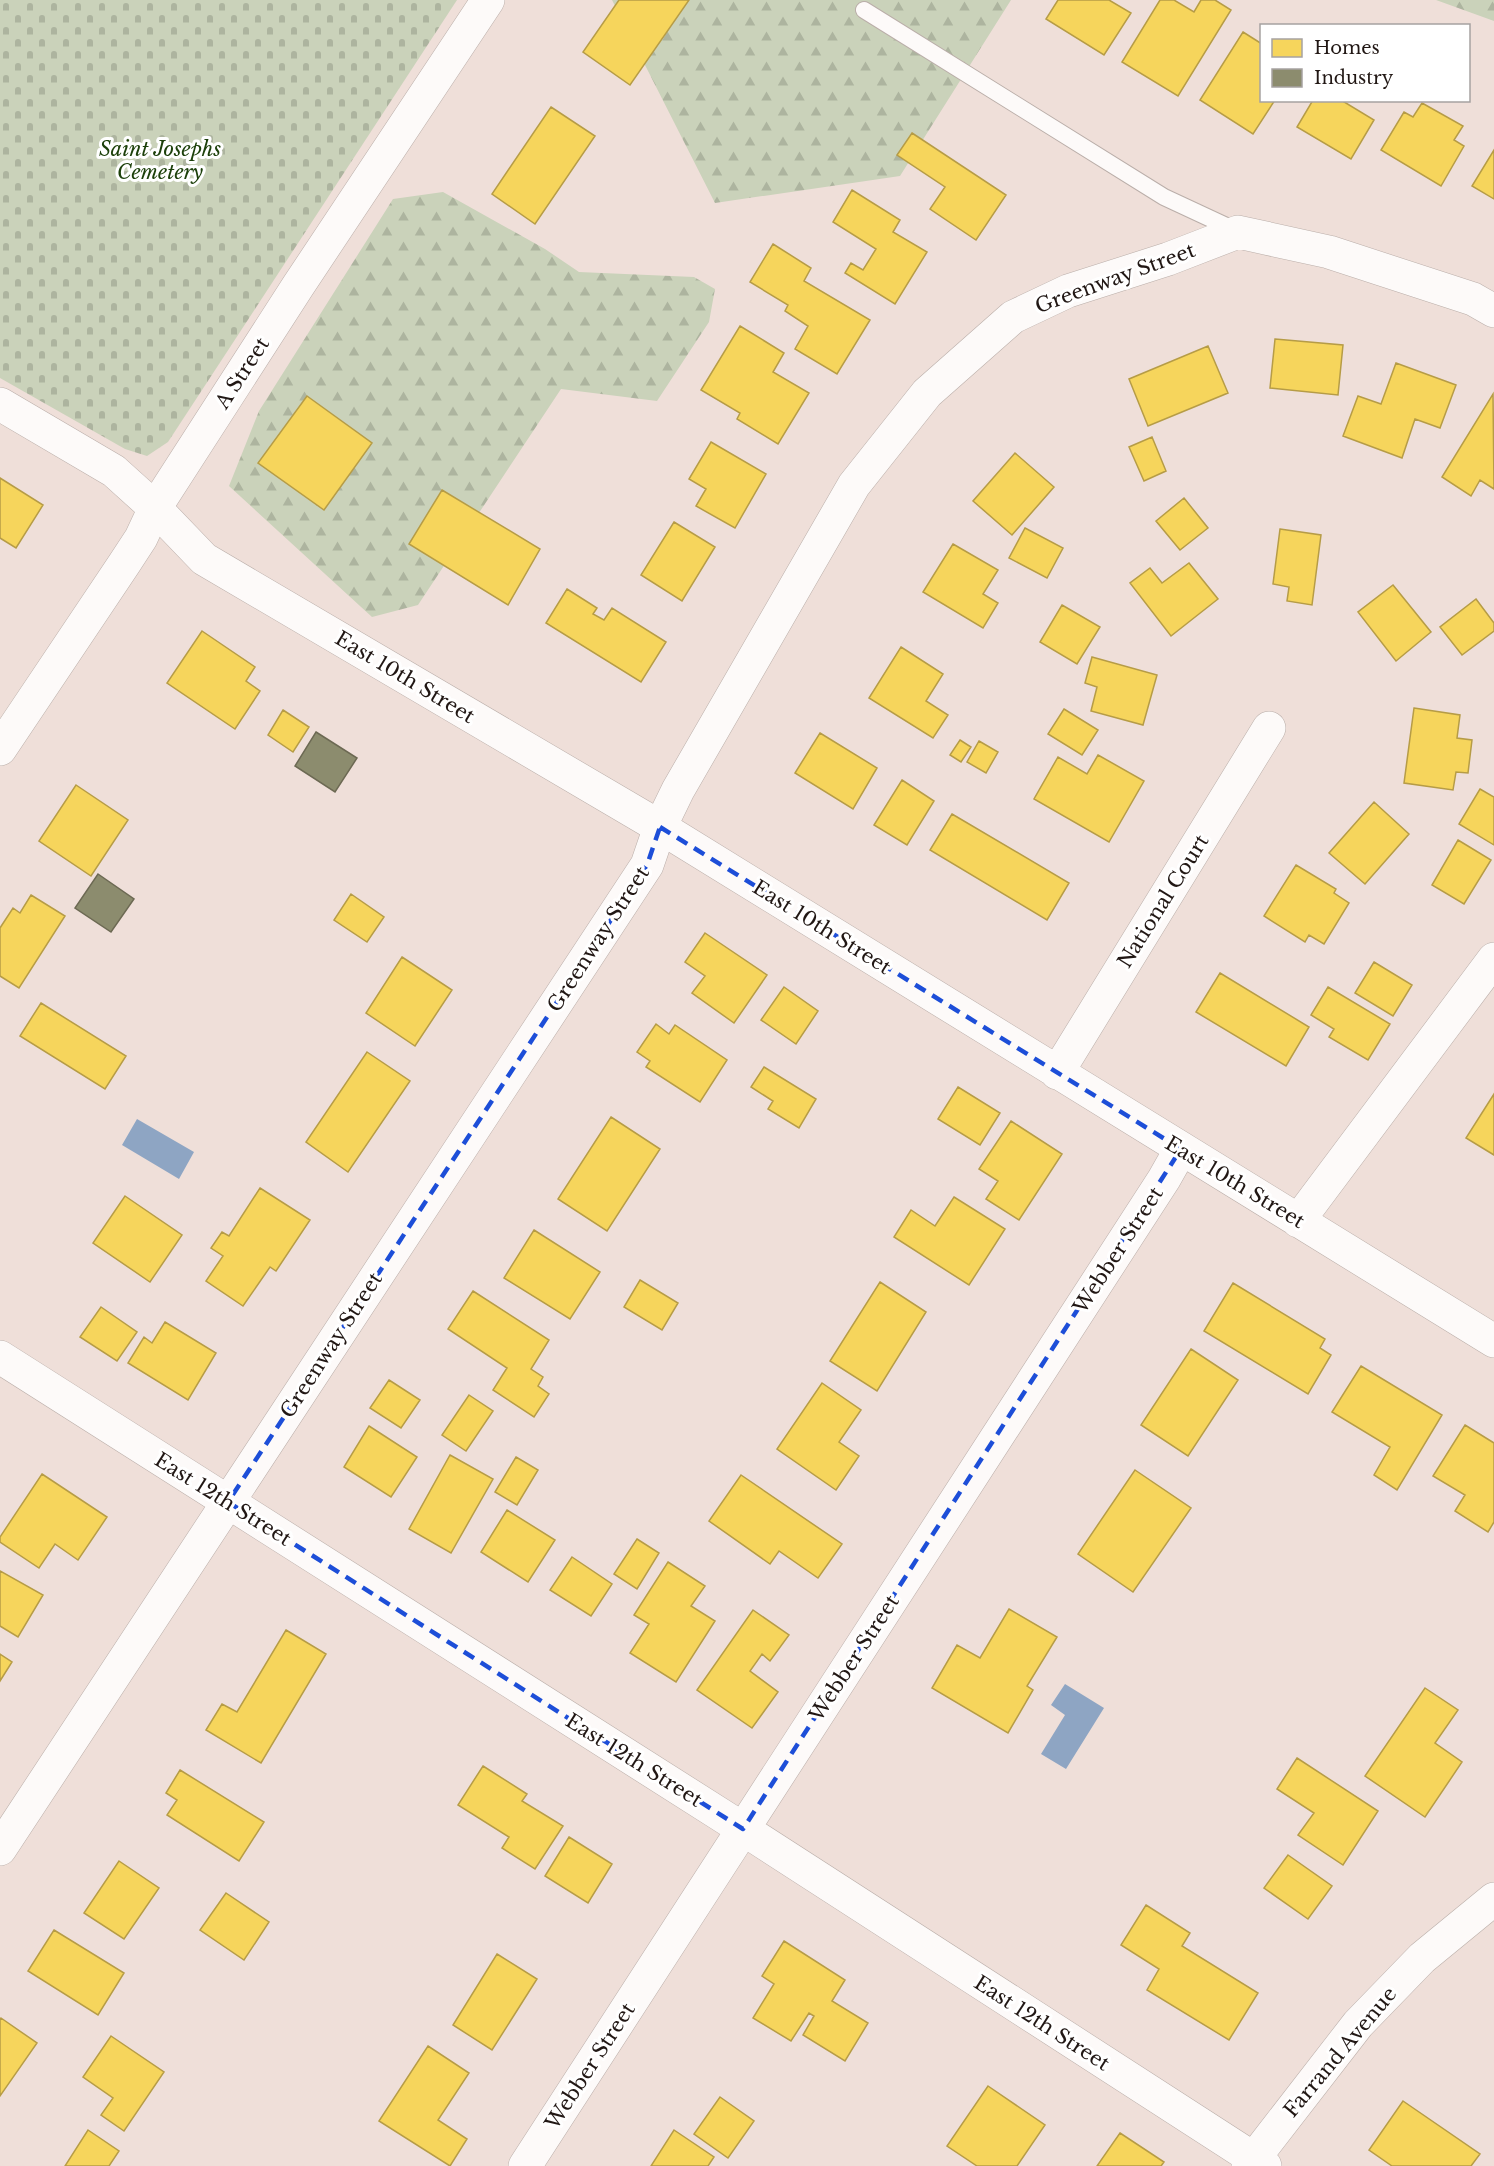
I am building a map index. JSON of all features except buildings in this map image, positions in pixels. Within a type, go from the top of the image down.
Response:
[{"type":"street","name":"A Street","points":[[0,749],[135,547],[155,508],[298,285],[488,0]]},
{"type":"street","points":[[1238,232],[1329,252],[1473,299],[1494,310]]},
{"type":"street","name":"Greenway Street","points":[[0,1849],[647,865],[660,827],[678,790],[854,485],[927,393],[1013,317],[1068,291],[1168,259],[1238,232]]},
{"type":"street","name":"East 10th Street","points":[[0,404],[114,471],[155,508],[204,559],[660,827],[1494,1341]]},
{"type":"street","name":"National Court","points":[[1058,1073],[1269,729]]},
{"type":"street","points":[[1298,1221],[1494,958]]},
{"type":"street","name":"Webber Street","points":[[525,2166],[1164,1179],[1181,1149]]},
{"type":"street","name":"East 12th Street","points":[[0,1357],[744,1829],[1256,2164]]},
{"type":"street","name":"Farrand Avenue","points":[[1256,2164],[1358,2024],[1422,1958],[1494,1899]]},
{"type":"lane","points":[[864,10],[1164,197],[1238,232]]},
{"type":"highlighted area","points":[[660,827],[1181,1149],[743,1829],[228,1502],[647,865]]},
{"type":"green space","name":"Saint Josephs Cemetery","points":[[0,0],[457,0],[168,442],[147,456],[125,449],[0,378]]},
{"type":"green space","points":[[612,0],[1011,0],[900,176],[715,203]]},
{"type":"green space","points":[[1436,0],[1494,0],[1494,21]]},
{"type":"green space","points":[[443,192],[545,249],[579,272],[694,277],[715,289],[709,322],[657,401],[561,389],[418,605],[372,617],[229,486],[259,411],[393,199]]},
{"type":"water","points":[[137,1119],[194,1152],[179,1179],[122,1145]]},
{"type":"water","points":[[1065,1684],[1104,1708],[1066,1769],[1041,1754],[1065,1715],[1051,1705]]}]
